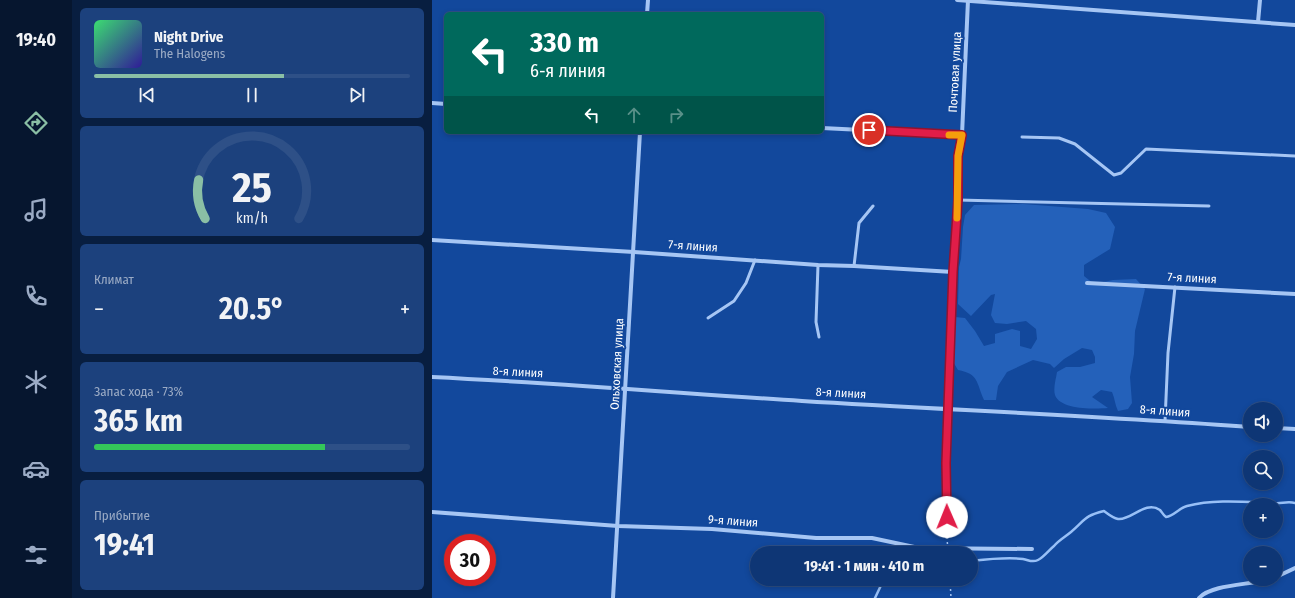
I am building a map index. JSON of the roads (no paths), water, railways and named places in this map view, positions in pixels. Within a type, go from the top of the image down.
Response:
[{"type":"street","points":[[647,12],[648,0]]},
{"type":"street","points":[[957,0],[1295,25]]},
{"type":"street","name":"Почтовая улица","points":[[947,537],[946,463],[953,272],[958,200],[958,156],[962,135],[968,0]]},
{"type":"street","points":[[1258,22],[1260,0]]},
{"type":"street","points":[[432,103],[444,104]]},
{"type":"street","points":[[824,128],[962,135]]},
{"type":"street","name":"Ольховская улица","points":[[613,598],[640,134]]},
{"type":"street","name":"7-я линия","points":[[432,240],[818,265],[953,272]]},
{"type":"street","name":"7-я линия","points":[[1087,283],[1295,294]]},
{"type":"street","name":"8-я линия","points":[[432,377],[625,388],[802,401],[1243,427]]},
{"type":"street","points":[[1283,428],[1295,429]]},
{"type":"street","name":"9-я линия","points":[[432,512],[618,526],[712,529],[816,538],[872,538],[919,548],[1032,549]]},
{"type":"street","points":[[1283,574],[1295,568]]},
{"type":"street","points":[[1199,598],[1203,594],[1218,588],[1243,584]]},
{"type":"lane","points":[[1022,136],[1059,138],[1075,144],[1114,175],[1122,173],[1146,149],[1295,156]]},
{"type":"lane","points":[[958,200],[1209,206]]},
{"type":"lane","points":[[854,266],[859,223],[873,206]]},
{"type":"lane","points":[[708,318],[734,300],[746,283],[755,260]]},
{"type":"lane","points":[[818,265],[816,322],[819,337]]},
{"type":"lane","points":[[1165,421],[1168,353],[1175,287]]},
{"type":"waterway","points":[[978,560],[1010,558],[1036,561],[1086,518],[1104,511],[1114,518],[1123,519],[1149,507],[1160,510],[1166,517],[1172,515],[1181,508],[1208,502],[1295,503]]},
{"type":"waterway","points":[[875,598],[881,586]]}]
